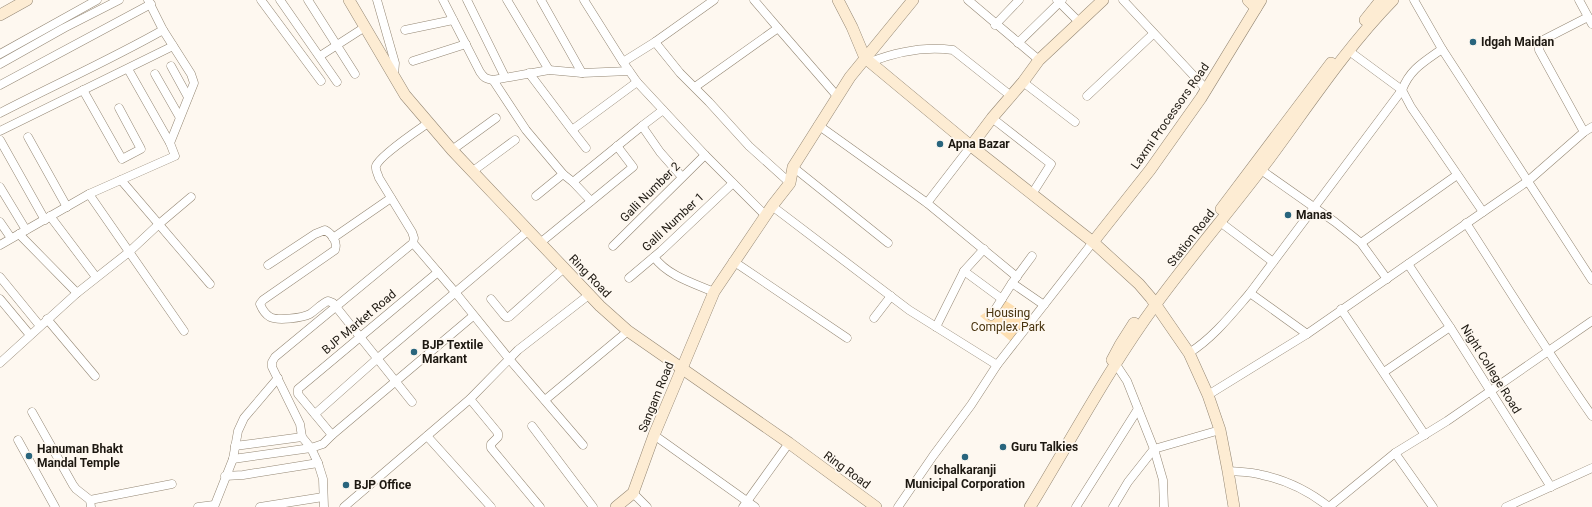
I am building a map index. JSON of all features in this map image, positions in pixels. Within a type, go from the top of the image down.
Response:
[{"type":"main road","points":[[0,15],[13,3],[27,0]]},
{"type":"main road","name":"Ring Road","points":[[349,0],[405,95],[428,123],[564,268],[628,331],[789,443],[876,507]]},
{"type":"main road","points":[[838,0],[868,60],[971,146],[1093,242],[1139,284],[1154,301],[1189,353],[1208,395],[1220,430],[1234,507]]},
{"type":"main road","points":[[790,183],[792,167],[837,96],[850,77],[868,60],[913,0]]},
{"type":"main road","points":[[971,146],[1039,60],[1103,0]]},
{"type":"main road","name":"Station Road","points":[[1022,507],[1154,301],[1214,218],[1321,76],[1382,0]]},
{"type":"main road","name":"Station Road","points":[[1154,301],[1261,170],[1372,21],[1393,0]]},
{"type":"main road","name":"Laxmi Processors Road","points":[[1093,242],[1150,170],[1207,90],[1255,3]]},
{"type":"main road","name":"Sangam Road","points":[[633,493],[654,435],[714,292],[733,261],[790,183]]},
{"type":"main road","name":"Station Road","points":[[1030,507],[1115,362]]},
{"type":"main road","points":[[616,507],[633,493]]},
{"type":"street","points":[[0,54],[97,0]]},
{"type":"street","points":[[0,64],[64,28],[119,0]]},
{"type":"street","points":[[261,0],[321,81]]},
{"type":"street","points":[[280,0],[337,82]]},
{"type":"street","points":[[308,0],[355,74]]},
{"type":"street","points":[[376,0],[395,63],[394,75]]},
{"type":"street","points":[[443,0],[483,77],[493,80],[549,70],[582,73],[629,71]]},
{"type":"street","points":[[467,0],[505,77]]},
{"type":"street","points":[[507,0],[549,70]]},
{"type":"street","points":[[541,0],[582,73]]},
{"type":"street","points":[[584,0],[622,62],[637,82],[733,183],[769,211],[891,296],[936,327],[997,365]]},
{"type":"street","points":[[622,62],[655,42],[714,0]]},
{"type":"street","points":[[754,0],[837,96]]},
{"type":"street","points":[[995,25],[1019,0]]},
{"type":"street","points":[[1123,0],[1153,34],[1207,90]]},
{"type":"street","points":[[1414,0],[1442,49],[1592,280]]},
{"type":"street","points":[[1579,0],[1590,21],[1543,40],[1539,44],[1540,50],[1584,132]]},
{"type":"street","points":[[972,1],[995,25],[1039,60]]},
{"type":"street","points":[[1018,44],[1059,1],[1079,22]]},
{"type":"street","points":[[0,85],[149,2],[163,30],[191,74],[194,83],[179,116],[170,142]]},
{"type":"street","points":[[405,30],[453,20]]},
{"type":"street","points":[[320,56],[366,27]]},
{"type":"street","points":[[695,87],[778,28]]},
{"type":"street","points":[[0,113],[102,61],[131,48],[163,30]]},
{"type":"street","points":[[1087,96],[1153,34]]},
{"type":"street","points":[[655,42],[680,73],[695,87],[749,146],[790,183]]},
{"type":"street","points":[[413,60],[466,44]]},
{"type":"street","points":[[0,131],[173,46]]},
{"type":"street","points":[[868,60],[890,54],[943,49],[953,50],[1012,96]]},
{"type":"street","points":[[1189,353],[1218,330],[1250,293],[1402,90],[1406,79],[1417,66],[1442,49]]},
{"type":"street","points":[[1349,51],[1402,90],[1411,107],[1483,212]]},
{"type":"street","points":[[171,66],[188,97]]},
{"type":"street","points":[[0,245],[88,194],[175,156],[170,142],[128,69]]},
{"type":"street","points":[[529,73],[586,148]]},
{"type":"street","points":[[155,74],[179,116]]},
{"type":"street","points":[[493,80],[526,130],[563,174],[591,201]]},
{"type":"street","points":[[572,130],[637,82]]},
{"type":"street","points":[[1023,82],[1075,122]]},
{"type":"street","points":[[83,90],[122,159],[141,149],[119,108]]},
{"type":"street","points":[[573,182],[663,110]]},
{"type":"street","points":[[452,150],[496,118]]},
{"type":"street","points":[[992,118],[1051,164],[1032,194]]},
{"type":"street","points":[[324,507],[323,478],[318,463],[311,448],[302,437],[300,424],[272,367],[272,362],[275,357],[413,243],[414,238],[412,232],[379,178],[376,170],[378,161],[428,123]]},
{"type":"street","points":[[818,125],[927,203],[984,249],[1014,280],[1044,305]]},
{"type":"street","points":[[642,126],[660,152],[682,177]]},
{"type":"street","points":[[1208,395],[1307,334],[1528,181],[1584,132],[1592,127]]},
{"type":"street","points":[[28,137],[67,207]]},
{"type":"street","points":[[0,140],[47,218],[96,277]]},
{"type":"street","points":[[473,171],[515,140]]},
{"type":"street","points":[[540,243],[633,167],[617,146]]},
{"type":"street","points":[[927,203],[971,146]]},
{"type":"street","name":"Galli Number 2","points":[[613,246],[705,155]]},
{"type":"street","points":[[792,167],[888,243]]},
{"type":"street","points":[[1261,170],[1335,222],[1361,243],[1387,279]]},
{"type":"street","points":[[536,196],[563,174]]},
{"type":"street","points":[[1361,243],[1457,175]]},
{"type":"street","points":[[121,180],[210,284]]},
{"type":"street","name":"Galli Number 1","points":[[629,278],[654,257],[733,183]]},
{"type":"street","points":[[0,187],[22,232],[77,293]]},
{"type":"street","points":[[88,194],[184,331]]},
{"type":"street","points":[[0,363],[77,293],[129,252],[191,197]]},
{"type":"street","points":[[333,238],[391,198]]},
{"type":"street","points":[[0,222],[11,238]]},
{"type":"street","points":[[1220,222],[1273,262]]},
{"type":"street","points":[[1466,223],[1513,295],[1547,351],[1592,416]]},
{"type":"street","points":[[268,265],[320,231],[325,230],[333,238],[336,247],[332,253],[263,300],[260,304],[265,314],[274,318],[304,316],[328,301],[333,302],[412,402]]},
{"type":"street","points":[[332,435],[315,414],[378,358],[529,230]]},
{"type":"street","points":[[898,507],[997,365],[1093,242]]},
{"type":"street","points":[[413,243],[583,445]]},
{"type":"street","points":[[936,327],[964,271],[984,249]]},
{"type":"street","points":[[991,316],[1014,280],[1032,256]]},
{"type":"street","points":[[654,257],[659,264],[668,271],[714,292]]},
{"type":"street","points":[[733,261],[847,338]]},
{"type":"street","name":"Night College Road","points":[[1408,264],[1450,327],[1551,487]]},
{"type":"street","points":[[491,299],[504,315],[509,317],[564,268]]},
{"type":"street","points":[[964,271],[1002,299]]},
{"type":"street","name":"BJP Market Road","points":[[315,414],[297,392],[298,389],[438,272]]},
{"type":"street","points":[[0,277],[40,326]]},
{"type":"street","points":[[1250,293],[1307,334]]},
{"type":"street","points":[[344,507],[470,399],[510,360],[518,350],[590,294]]},
{"type":"street","points":[[874,318],[891,296]]},
{"type":"street","points":[[0,299],[30,335]]},
{"type":"street","points":[[1342,309],[1425,435]]},
{"type":"street","points":[[233,458],[311,448],[323,444],[473,316]]},
{"type":"street","points":[[48,319],[94,376]]},
{"type":"street","points":[[1228,471],[1262,474],[1291,484],[1320,500],[1329,507],[1395,453],[1425,435],[1592,321]]},
{"type":"street","points":[[1384,372],[1450,327]]},
{"type":"street","points":[[545,400],[628,331]]},
{"type":"street","points":[[1115,362],[1127,381],[1154,449],[1163,480],[1164,507]]},
{"type":"street","points":[[198,507],[214,506],[233,458],[238,430],[244,418],[278,378]]},
{"type":"street","points":[[470,399],[498,433],[498,437],[491,444],[491,448],[540,507]]},
{"type":"street","points":[[1076,507],[1138,409]]},
{"type":"street","points":[[32,412],[73,485],[91,503],[172,484]]},
{"type":"street","points":[[532,426],[593,507]]},
{"type":"street","points":[[1113,507],[1128,482],[1154,449],[1220,430]]},
{"type":"street","points":[[654,435],[745,504],[755,507]]},
{"type":"street","points":[[427,436],[490,507]]},
{"type":"street","points":[[235,446],[302,437]]},
{"type":"street","points":[[18,440],[55,507]]},
{"type":"street","points":[[745,504],[789,443]]},
{"type":"street","points":[[1395,453],[1433,507]]},
{"type":"street","points":[[225,476],[243,475],[318,463]]},
{"type":"street","points":[[1506,507],[1592,468]]},
{"type":"street","points":[[633,493],[647,507]]},
{"type":"street","points":[[260,507],[323,497]]},
{"type":"green space","name":"Housing Complex Park","points":[[1000,297],[1034,319],[1014,344],[980,316],[995,306]]},
{"type":"place","name":"Idgah Maidan","points":[[1473,42]]},
{"type":"place","name":"Apna Bazar","points":[[940,144]]},
{"type":"place","name":"Manas","points":[[1288,215]]},
{"type":"place","name":"BJP Textile Markant","points":[[414,352]]},
{"type":"place","name":"Guru Talkies","points":[[1003,447]]},
{"type":"place","name":"Hanuman Bhakt Mandal Temple","points":[[29,456]]},
{"type":"place","name":"Ichalkaranji Municipal Corporation","points":[[965,457]]},
{"type":"place","name":"BJP Office","points":[[346,485]]}]
